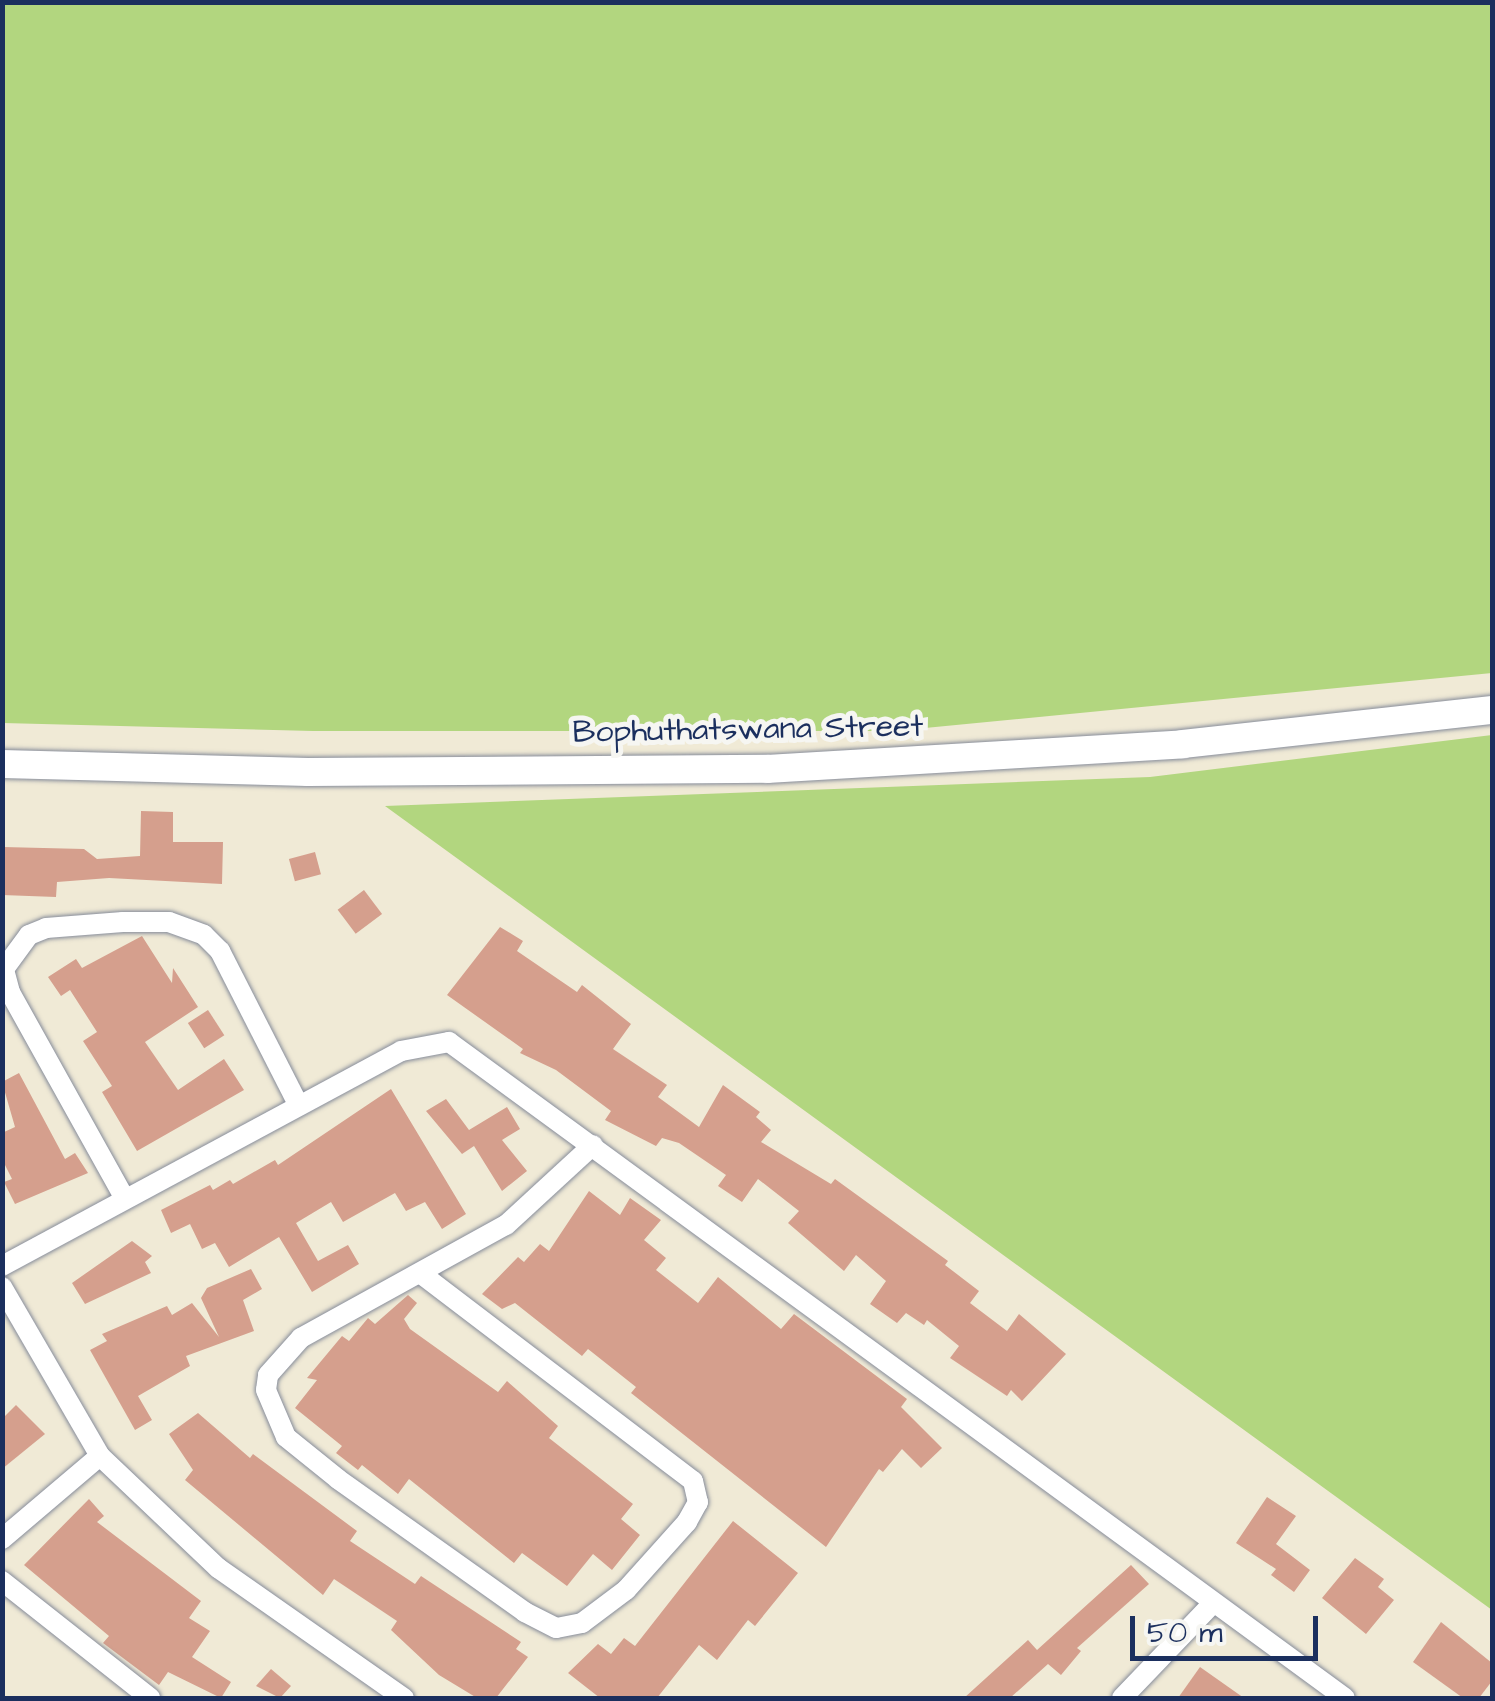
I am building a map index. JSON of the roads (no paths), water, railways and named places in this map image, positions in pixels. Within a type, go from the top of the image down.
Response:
[{"type":"street","name":"Bophuthatswana Street","points":[[2,764],[308,772],[768,769],[1202,743],[1492,710]]},
{"type":"street","points":[[124,1199],[10,992],[4,968],[29,935],[46,928],[170,922],[204,935],[220,952],[298,1104]]},
{"type":"street","points":[[2,1266],[401,1051],[438,1040],[456,1045],[1345,1698]]},
{"type":"street","points":[[420,1273],[693,1481],[698,1502],[688,1522],[626,1590],[582,1623],[556,1628],[525,1612],[296,1447],[268,1407],[268,1375],[301,1338],[506,1225],[593,1145]]},
{"type":"street","points":[[2,1287],[100,1456],[218,1568],[404,1698]]},
{"type":"street","points":[[2,1539],[100,1456]]},
{"type":"street","points":[[2,1581],[140,1696]]},
{"type":"street","points":[[1122,1698],[1212,1604]]}]
